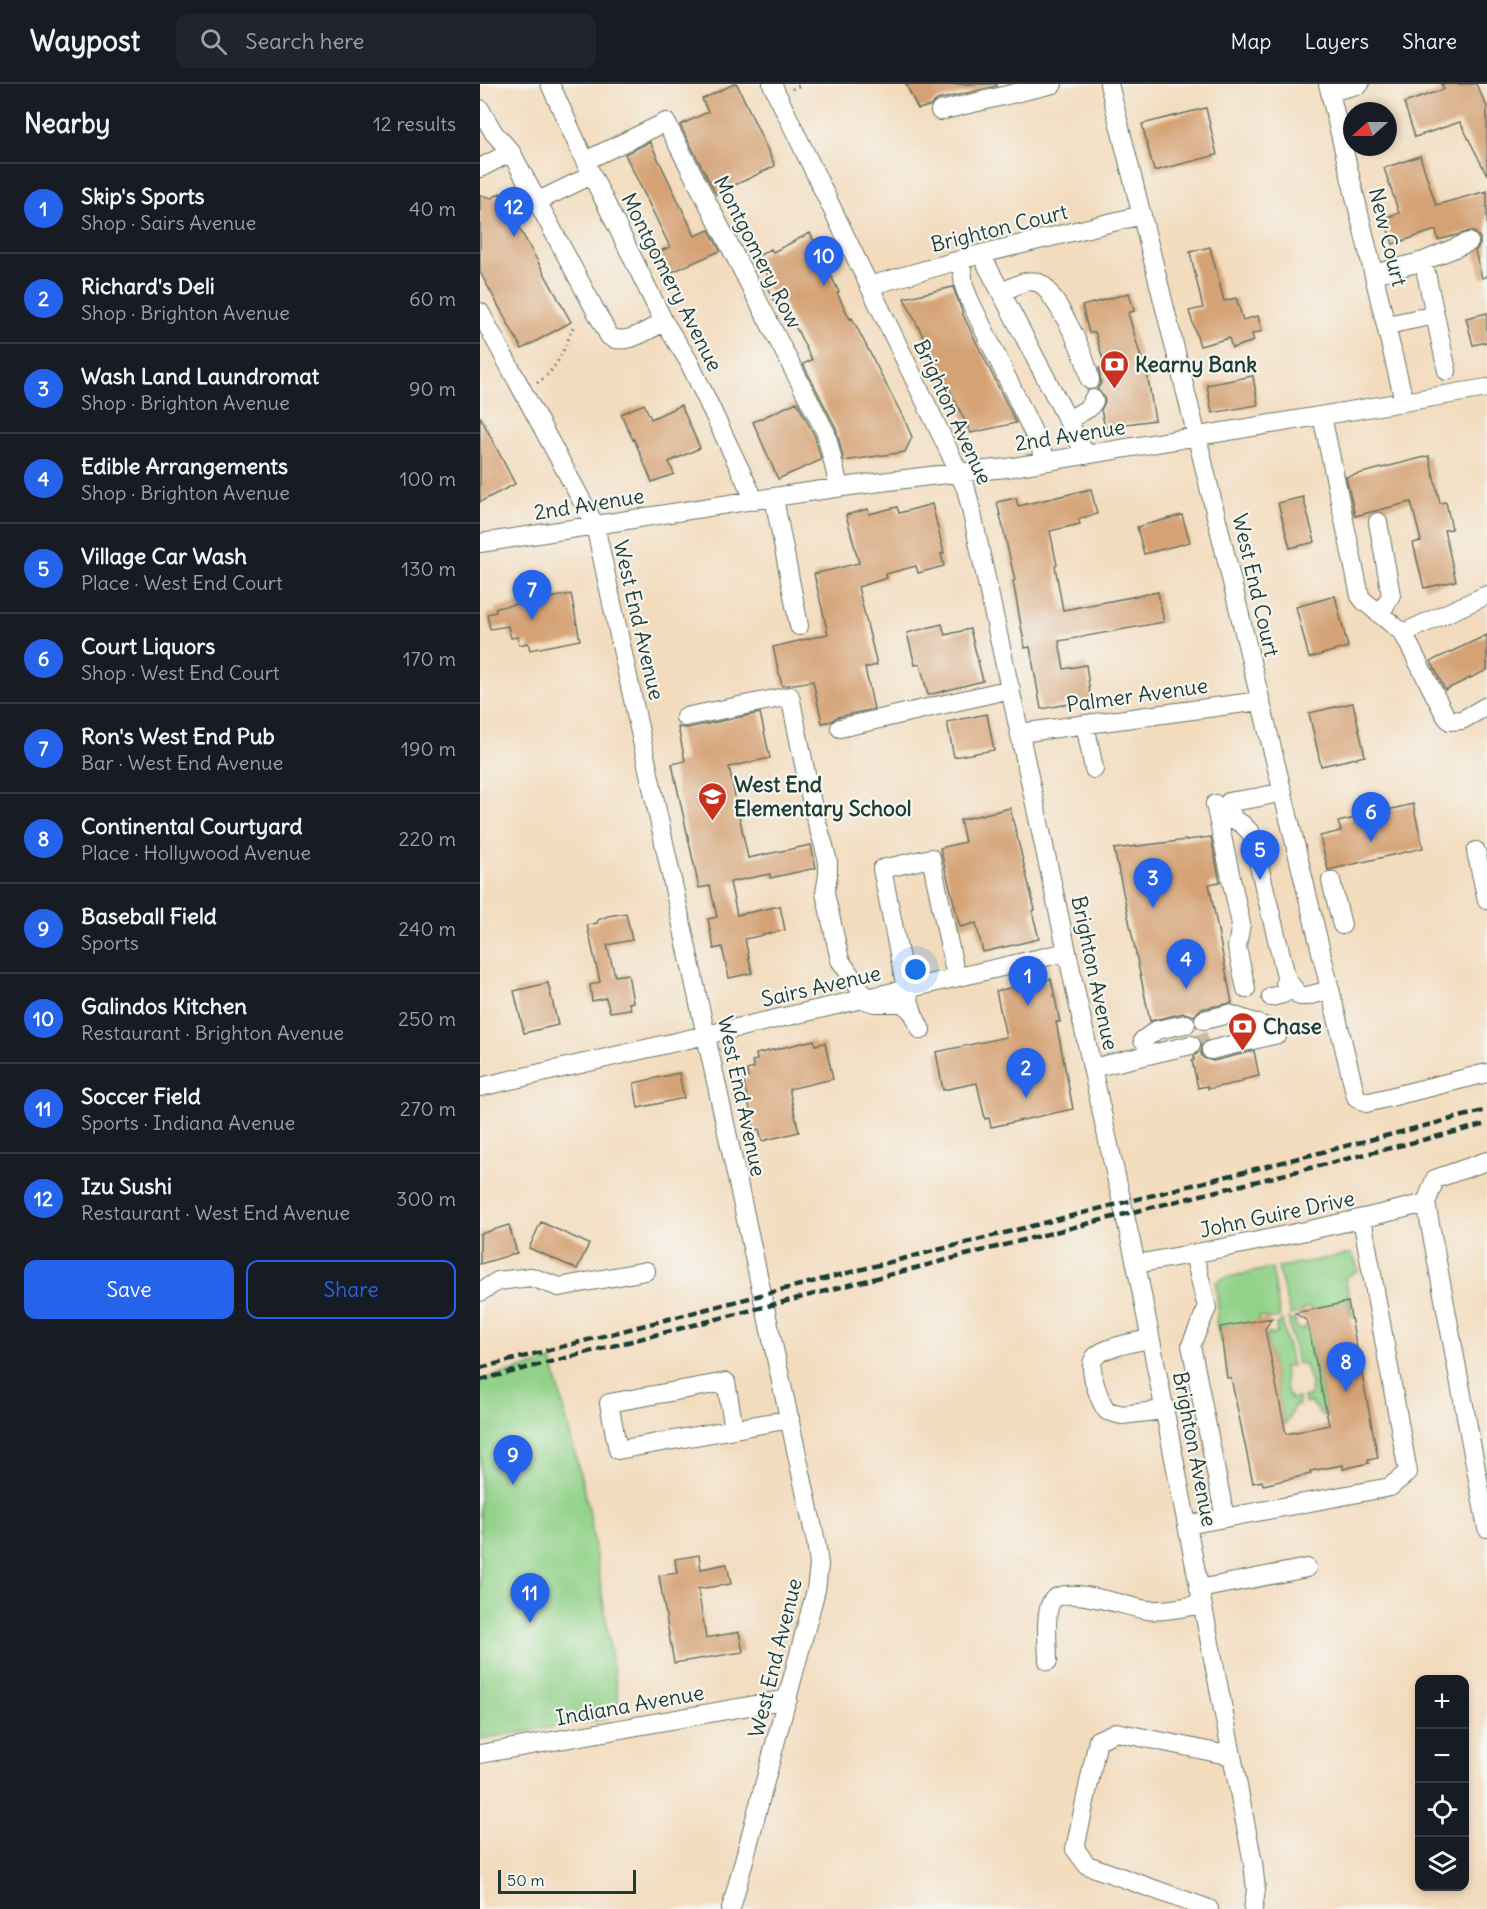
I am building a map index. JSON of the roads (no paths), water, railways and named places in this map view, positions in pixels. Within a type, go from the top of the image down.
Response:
[{"type":"street","name":"Montgomery Avenue","points":[[550,84],[588,168],[664,322],[688,360],[755,501]]},
{"type":"street","name":"Brighton Avenue","points":[[772,84],[959,472],[971,509],[1136,1264],[1253,1863],[1256,1890],[1253,1909]]},
{"type":"street","points":[[940,111],[1053,84]]},
{"type":"street","name":"West End Court","points":[[1109,84],[1197,437],[1356,1097],[1366,1103],[1487,1073]]},
{"type":"street","points":[[1329,88],[1360,84]]},
{"type":"street","name":"New Court","points":[[1329,88],[1404,401]]},
{"type":"street","points":[[480,109],[494,133],[511,152],[609,336],[613,339],[627,339],[664,322]]},
{"type":"street","name":"Montgomery Row","points":[[588,168],[666,122],[826,433],[839,487]]},
{"type":"street","points":[[480,168],[511,152]]},
{"type":"street","points":[[538,201],[588,168]]},
{"type":"street","name":"Brighton Court","points":[[868,286],[981,254],[1142,214]]},
{"type":"street","points":[[1374,274],[1424,261],[1469,242]]},
{"type":"street","points":[[981,254],[1086,455]]},
{"type":"street","points":[[961,260],[964,286],[969,299],[1047,461]]},
{"type":"street","points":[[1426,273],[1447,371]]},
{"type":"street","points":[[1001,293],[1025,281],[1040,282],[1051,295],[1080,348],[1087,363],[1090,380]]},
{"type":"street","name":"West End Avenue","points":[[480,312],[595,525],[816,1542],[819,1565],[816,1590],[789,1700],[731,1909]]},
{"type":"street","points":[[1387,325],[1435,315]]},
{"type":"street","name":"2nd Avenue","points":[[480,543],[839,487],[1007,468],[1487,388]]},
{"type":"street","points":[[1068,420],[1089,408],[1093,399]]},
{"type":"street","points":[[1322,416],[1360,596],[1403,633],[1450,721],[1462,720],[1487,706]]},
{"type":"street","points":[[774,498],[799,626]]},
{"type":"street","points":[[1378,522],[1391,595],[1381,613]]},
{"type":"street","points":[[1403,633],[1487,595]]},
{"type":"street","points":[[840,728],[1011,689]]},
{"type":"street","points":[[685,717],[790,696],[814,813],[825,846],[828,867],[825,893],[840,960],[866,998],[875,1003],[903,1003],[913,1013]]},
{"type":"street","name":"Palmer Avenue","points":[[1020,734],[1260,701]]},
{"type":"street","points":[[1085,724],[1094,769]]},
{"type":"street","points":[[1224,812],[1255,798],[1283,792]]},
{"type":"street","points":[[1224,812],[1242,824],[1251,834],[1287,980],[1296,991],[1307,996],[1330,990]]},
{"type":"street","points":[[1224,812],[1241,924],[1237,947],[1246,989]]},
{"type":"street","points":[[1476,851],[1487,900]]},
{"type":"street","points":[[921,1030],[906,989],[882,868],[931,858],[956,977]]},
{"type":"street","points":[[1331,881],[1342,925]]},
{"type":"street","name":"Sairs Avenue","points":[[480,1087],[1067,952]]},
{"type":"street","points":[[1092,1068],[1146,1051],[1274,1018],[1288,1004],[1296,991]]},
{"type":"street","points":[[1199,1038],[1229,1014],[1249,1021],[1274,1018]]},
{"type":"street","points":[[1487,1161],[1435,1179],[1426,1203],[1487,1528]]},
{"type":"street","name":"John Guire Drive","points":[[1136,1264],[1362,1219],[1426,1203]]},
{"type":"street","points":[[1187,1525],[1390,1487],[1408,1472],[1362,1219]]},
{"type":"street","points":[[1194,1254],[1207,1308],[1191,1345],[1225,1518]]},
{"type":"street","points":[[480,1292],[498,1281],[531,1277],[559,1287],[646,1271]]},
{"type":"street","points":[[1150,1339],[1104,1350],[1096,1355],[1092,1361],[1093,1375],[1100,1401],[1107,1411],[1122,1415],[1164,1410]]},
{"type":"street","points":[[734,1429],[726,1382],[609,1404],[618,1450],[790,1419]]},
{"type":"street","points":[[1048,1661],[1048,1613],[1051,1602],[1061,1594],[1074,1594],[1147,1610],[1168,1610],[1201,1597],[1307,1568]]},
{"type":"street","name":"Indiana Avenue","points":[[480,1754],[789,1700]]},
{"type":"street","points":[[1209,1909],[1087,1866],[1075,1849],[1098,1740],[1116,1732],[1232,1756]]},
{"type":"tunnel","points":[[1191,1045],[1209,1041]]},
{"type":"railway","points":[[480,1368],[1487,1110]]},
{"type":"railway","points":[[480,1380],[1125,1214],[1487,1124]]},
{"type":"place","name":"Izu Sushi","points":[[514,237]]},
{"type":"place","name":"Galindos Kitchen","points":[[824,286]]},
{"type":"place","name":"Kearny Bank","points":[[1114,390]]},
{"type":"place","name":"Ron's West End Pub","points":[[532,620]]},
{"type":"place","name":"West End Elementary School","points":[[713,822]]},
{"type":"place","name":"Court Liquors","points":[[1371,842]]},
{"type":"place","name":"Village Car Wash","points":[[1260,880]]},
{"type":"place","name":"Wash Land Laundromat","points":[[1153,908]]},
{"type":"place","name":"Edible Arrangements","points":[[1186,989]]},
{"type":"place","name":"Skip's Sports","points":[[1028,1006]]},
{"type":"place","name":"Chase","points":[[1242,1052]]},
{"type":"place","name":"Richard's Deli","points":[[1026,1098]]},
{"type":"place","name":"Continental Courtyard","points":[[1346,1392]]},
{"type":"place","name":"Baseball Field","points":[[513,1485]]},
{"type":"place","name":"Soccer Field","points":[[530,1623]]}]
